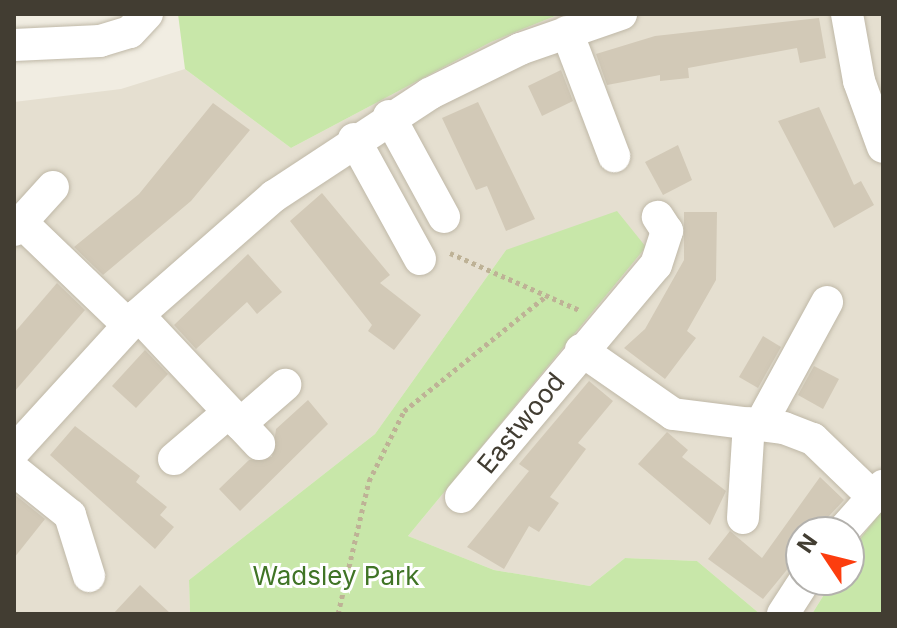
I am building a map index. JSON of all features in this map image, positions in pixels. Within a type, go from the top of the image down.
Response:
[{"type":"street","points":[[14,45],[100,41],[130,32],[147,14]]},
{"type":"street","points":[[14,451],[133,320],[243,221],[354,139],[389,116],[567,32],[621,14]]},
{"type":"street","points":[[847,14],[859,81],[883,147]]},
{"type":"street","points":[[567,32],[614,156]]},
{"type":"street","points":[[389,116],[434,238]]},
{"type":"street","points":[[354,139],[434,238]]},
{"type":"street","points":[[53,187],[18,226],[133,320],[243,427]]},
{"type":"street","name":"Eastwood","points":[[461,497],[665,249],[667,231],[658,217]]},
{"type":"street","points":[[743,518],[754,424],[827,302]]},
{"type":"street","name":"Eastwood","points":[[581,350],[673,414],[754,424],[813,439],[878,491],[856,516]]},
{"type":"street","points":[[174,459],[243,427],[285,385]]},
{"type":"street","points":[[14,470],[70,515],[89,576]]},
{"type":"street","points":[[783,614],[795,596]]},
{"type":"path","points":[[434,238],[469,267],[547,295],[602,325]]},
{"type":"path","points":[[338,614],[369,481],[404,411],[547,295]]},
{"type":"shaded area","points":[[560,14],[883,14],[883,504],[865,530],[865,516],[785,516],[785,596],[823,596],[812,614],[760,614],[697,561],[625,558],[590,586],[494,570],[408,536],[646,247],[506,250],[375,434],[189,580],[190,614],[14,614],[14,102],[121,89],[185,69],[291,148],[491,42]]},
{"type":"green space","points":[[178,14],[560,14],[491,42],[291,148],[185,69]]},
{"type":"green space","name":"Wadsley Park","points":[[617,211],[646,247],[408,536],[494,570],[590,586],[625,558],[697,561],[760,614],[190,614],[189,580],[375,434],[506,250]]},
{"type":"green space","points":[[883,509],[883,614],[812,614],[823,596],[865,596],[865,532]]},
{"type":"building","points":[[819,18],[826,58],[800,63],[797,48],[688,68],[689,78],[660,81],[660,75],[607,85],[596,54],[655,36]]},
{"type":"building","points":[[561,70],[573,101],[542,116],[528,86]]},
{"type":"building","points":[[478,102],[535,219],[506,231],[487,186],[476,190],[442,118]]},
{"type":"building","points":[[213,103],[250,130],[191,201],[103,275],[74,247],[139,194]]},
{"type":"building","points":[[819,107],[854,185],[861,181],[874,205],[834,228],[778,121]]},
{"type":"building","points":[[678,145],[692,180],[663,195],[645,162]]},
{"type":"building","points":[[322,193],[390,275],[380,283],[421,315],[394,350],[368,331],[372,325],[290,221]]},
{"type":"building","points":[[684,212],[717,212],[716,280],[687,331],[696,338],[665,379],[624,348],[645,329],[684,260]]},
{"type":"building","points":[[248,254],[282,292],[257,314],[247,302],[196,349],[174,325]]},
{"type":"building","points":[[57,283],[85,310],[14,392],[14,333]]},
{"type":"building","points":[[763,336],[781,347],[758,388],[739,377]]},
{"type":"building","points":[[145,350],[168,374],[136,408],[112,386]]},
{"type":"building","points":[[814,366],[839,379],[823,409],[798,395]]},
{"type":"building","points":[[589,381],[613,401],[578,443],[586,449],[550,497],[559,503],[539,532],[529,526],[504,569],[467,547],[529,471],[519,464]]},
{"type":"building","points":[[308,400],[328,424],[240,511],[219,489],[249,460],[272,457],[276,429]]},
{"type":"building","points":[[75,426],[140,476],[136,482],[167,507],[160,515],[174,527],[155,549],[50,455]]},
{"type":"building","points":[[667,432],[688,450],[682,457],[726,491],[710,525],[638,464]]},
{"type":"building","points":[[820,477],[844,500],[829,516],[792,516]]},
{"type":"building","points":[[14,494],[45,519],[14,558]]},
{"type":"building","points":[[785,526],[785,572],[763,599],[708,559],[730,531],[762,558]]},
{"type":"building","points":[[140,585],[171,614],[113,614]]}]
